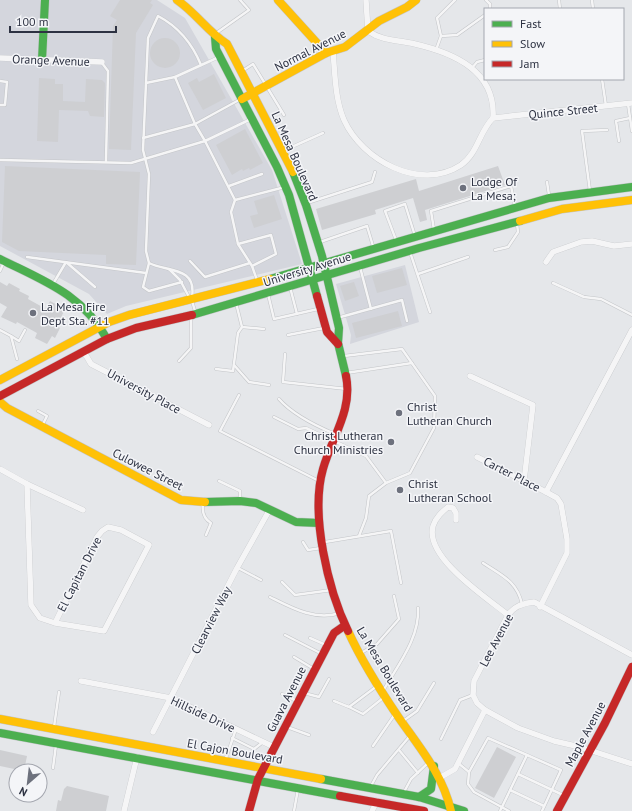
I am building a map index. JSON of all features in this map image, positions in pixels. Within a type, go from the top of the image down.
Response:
[{"type":"main road","points":[[42,60],[45,0]]},
{"type":"main road","name":"La Mesa Boulevard","points":[[177,0],[201,20],[214,36],[227,44],[282,151],[305,204],[317,243],[339,328],[338,344],[346,373],[348,389],[344,418],[327,458],[321,482],[319,523],[333,590],[344,626],[359,654],[402,722],[441,777],[447,791],[451,808]]},
{"type":"main road","points":[[278,0],[329,52]]},
{"type":"main road","name":"Normal Avenue","points":[[242,99],[329,52],[345,47],[368,31],[379,21],[407,7],[416,0]]},
{"type":"main road","name":"La Mesa Boulevard","points":[[214,36],[219,57],[242,99],[285,186],[310,267],[327,332],[338,344]]},
{"type":"main road","name":"University Avenue","points":[[0,379],[102,326],[129,314],[192,300],[549,198],[632,186]]},
{"type":"main road","name":"University Avenue","points":[[0,396],[107,339],[136,328],[194,315],[410,251],[562,209],[632,200]]},
{"type":"main road","points":[[2,260],[82,304],[102,326],[107,339]]},
{"type":"main road","name":"Culowee Street","points":[[0,402],[41,426],[172,496],[190,502],[240,501],[256,503],[296,522],[319,523]]},
{"type":"main road","name":"Guava Avenue","points":[[249,811],[258,779],[297,701],[334,633],[344,626]]},
{"type":"main road","name":"Maple Avenue","points":[[557,811],[632,667]]},
{"type":"main road","name":"El Cajon Boulevard","points":[[0,719],[419,797],[464,811]]},
{"type":"main road","points":[[54,729],[56,744]]},
{"type":"main road","name":"El Cajon Boulevard","points":[[0,733],[258,779],[424,811]]},
{"type":"main road","points":[[419,797],[427,794],[432,789],[432,764]]},
{"type":"street","points":[[329,52],[337,94],[344,120],[354,136],[366,150],[389,165],[417,173],[436,173],[451,170],[462,164],[472,154],[486,125],[493,118],[493,102],[489,89],[482,77],[461,61],[435,50],[415,44],[378,37],[368,31],[366,0]]},
{"type":"street","name":"Orange Avenue","points":[[0,58],[102,62]]},
{"type":"street","name":"Quince Street","points":[[493,118],[630,103]]},
{"type":"street","points":[[546,262],[553,252],[581,242],[592,241],[614,246],[632,244]]},
{"type":"street","points":[[632,330],[546,492],[557,498],[562,504],[567,539],[567,553],[540,607],[632,655]]},
{"type":"street","name":"University Place","points":[[84,352],[91,364],[208,425]]},
{"type":"street","points":[[470,376],[533,405],[524,480]]},
{"type":"street","name":"Carter Place","points":[[477,457],[546,492]]},
{"type":"street","points":[[0,469],[26,484],[83,510]]},
{"type":"street","name":"El Capitan Drive","points":[[26,484],[31,605],[40,618],[54,623],[104,631],[149,545],[121,530],[108,528],[102,531],[54,623]]},
{"type":"street","points":[[456,520],[456,513],[453,508],[448,507],[436,518],[432,535],[436,546],[451,568],[508,615]]},
{"type":"street","name":"Clearview Way","points":[[153,732],[237,568],[270,509]]},
{"type":"street","name":"Lee Avenue","points":[[473,695],[474,681],[508,615],[512,610],[523,604],[534,602],[540,607]]},
{"type":"street","name":"Hillside Drive","points":[[81,681],[171,698],[274,747]]},
{"type":"street","points":[[473,695],[477,703],[486,710],[518,728],[554,741],[590,750],[632,764]]},
{"type":"street","points":[[441,777],[455,769],[486,710]]},
{"type":"street","points":[[124,811],[137,757]]},
{"type":"street","points":[[372,811],[377,802]]},
{"type":"lane","points":[[214,36],[249,10],[240,0]]},
{"type":"lane","points":[[435,50],[441,36],[437,18],[455,0]]},
{"type":"lane","points":[[182,282],[149,291],[143,287],[149,264],[146,251],[149,174],[144,158],[143,138],[148,38],[158,16],[172,24],[183,34],[193,48],[201,65]]},
{"type":"lane","points":[[441,36],[457,35],[484,16]]},
{"type":"lane","points":[[146,83],[175,77],[219,57]]},
{"type":"lane","points":[[472,68],[477,62],[484,60]]},
{"type":"lane","points":[[102,62],[108,71],[106,161]]},
{"type":"lane","points":[[241,71],[252,64],[284,115]]},
{"type":"lane","points":[[175,77],[195,124],[205,140],[235,200],[231,212],[238,244],[251,264],[257,282]]},
{"type":"lane","points":[[602,80],[606,106]]},
{"type":"lane","points":[[0,81],[8,82],[6,105],[0,105]]},
{"type":"lane","points":[[143,138],[195,124],[242,99]]},
{"type":"lane","points":[[630,103],[632,131]]},
{"type":"lane","points":[[619,141],[616,121],[630,118]]},
{"type":"lane","points":[[0,160],[131,162],[205,140],[251,119]]},
{"type":"lane","points":[[590,192],[582,131],[607,130]]},
{"type":"lane","points":[[282,151],[323,133]]},
{"type":"lane","points":[[305,204],[372,182],[375,172]]},
{"type":"lane","points":[[228,186],[262,174]]},
{"type":"lane","points":[[547,182],[549,198]]},
{"type":"lane","points":[[235,200],[285,186]]},
{"type":"lane","points":[[434,230],[431,211],[511,186],[515,207]]},
{"type":"lane","points":[[396,242],[385,211],[405,204],[415,236]]},
{"type":"lane","points":[[495,250],[508,247],[518,232],[517,222]]},
{"type":"lane","points":[[317,243],[367,226],[374,249]]},
{"type":"lane","points":[[190,261],[205,277],[251,264],[276,254],[271,235],[238,244]]},
{"type":"lane","points":[[410,251],[430,312]]},
{"type":"lane","points":[[28,257],[146,273]]},
{"type":"lane","points":[[418,274],[468,257]]},
{"type":"lane","points":[[0,271],[2,260]]},
{"type":"lane","points":[[51,286],[66,262]]},
{"type":"lane","points":[[66,262],[95,287]]},
{"type":"lane","points":[[149,264],[159,269],[178,270],[189,281],[193,292],[192,300],[194,315],[191,348],[179,361]]},
{"type":"lane","points":[[360,266],[371,309]]},
{"type":"lane","points":[[169,269],[182,282],[187,294],[192,300]]},
{"type":"lane","points":[[553,283],[584,297],[601,299],[632,315]]},
{"type":"lane","points":[[290,287],[297,314]]},
{"type":"lane","points":[[268,294],[274,319],[321,308]]},
{"type":"lane","points":[[336,318],[402,300],[407,321]]},
{"type":"lane","points":[[216,369],[233,371],[238,333],[242,327],[236,303]]},
{"type":"lane","points":[[242,327],[264,329]]},
{"type":"lane","points":[[288,335],[326,327]]},
{"type":"lane","points":[[0,330],[18,341],[25,330]]},
{"type":"lane","points":[[11,336],[17,360]]},
{"type":"lane","points":[[342,357],[402,349],[435,396],[434,428],[410,472],[386,483],[369,496],[366,518],[359,536]]},
{"type":"lane","points":[[286,354],[283,382],[348,389]]},
{"type":"lane","points":[[346,373],[412,362]]},
{"type":"lane","points":[[234,365],[249,382],[269,385]]},
{"type":"lane","points":[[239,395],[220,431],[321,482]]},
{"type":"lane","points":[[279,399],[287,408],[366,456],[386,483]]},
{"type":"lane","points":[[38,411],[47,416],[41,426]]},
{"type":"lane","points":[[274,417],[298,429],[306,428],[336,438]]},
{"type":"lane","points":[[219,481],[240,491],[240,501]]},
{"type":"lane","points":[[203,502],[202,511],[207,521],[211,523],[206,535]]},
{"type":"lane","points":[[303,542],[308,550],[359,536],[391,531],[401,582]]},
{"type":"lane","points":[[483,564],[516,586],[520,592],[523,604]]},
{"type":"lane","points":[[237,568],[261,580]]},
{"type":"lane","points":[[282,582],[295,595],[333,590]]},
{"type":"lane","points":[[359,654],[377,644],[399,619],[394,596]]},
{"type":"lane","points":[[270,597],[302,612],[324,617],[340,613]]},
{"type":"lane","points":[[334,701],[363,714],[383,691],[416,630],[418,608]]},
{"type":"lane","points":[[285,635],[322,654]]},
{"type":"lane","points":[[310,638],[327,646]]},
{"type":"lane","points":[[294,657],[314,669]]},
{"type":"lane","points":[[302,693],[319,697],[329,679]]},
{"type":"lane","points":[[402,722],[417,711],[434,683]]},
{"type":"lane","points":[[349,707],[383,691]]},
{"type":"lane","points":[[54,729],[59,692]]},
{"type":"lane","points":[[282,694],[297,701]]},
{"type":"lane","points":[[441,739],[460,700],[473,695]]},
{"type":"lane","points":[[372,746],[396,712]]},
{"type":"lane","points":[[285,726],[309,735]]},
{"type":"lane","points":[[225,762],[236,729]]},
{"type":"lane","points":[[370,788],[377,775],[411,735]]},
{"type":"lane","points":[[232,738],[254,749],[264,742]]},
{"type":"lane","points":[[509,811],[474,792],[468,784],[469,772],[488,738],[561,770],[542,811]]},
{"type":"lane","points":[[53,768],[56,744]]},
{"type":"lane","points":[[399,750],[418,773]]},
{"type":"lane","points":[[500,811],[527,755]]},
{"type":"lane","points":[[458,763],[469,772]]},
{"type":"lane","points":[[403,794],[411,779],[432,764]]},
{"type":"lane","points":[[518,774],[565,796]]},
{"type":"lane","points":[[294,811],[299,787]]},
{"type":"lane","points":[[510,790],[544,806]]},
{"type":"shaded area","points":[[0,0],[157,0],[185,18],[272,170],[302,264],[126,306],[107,314],[89,294],[0,246]]},
{"type":"shaded area","points":[[405,265],[419,322],[350,344],[351,335],[336,284]]},
{"type":"building","points":[[120,0],[152,0],[150,3],[153,5],[136,33],[131,150],[109,149],[113,26],[117,20],[110,16]]},
{"type":"building","points":[[165,38],[176,42],[180,53],[176,64],[165,68],[154,64],[150,53],[154,42]]},
{"type":"building","points":[[214,74],[226,98],[203,110],[188,83],[197,78],[199,82]]},
{"type":"building","points":[[39,78],[55,79],[55,84],[63,84],[63,101],[85,102],[86,79],[102,80],[105,83],[104,117],[90,116],[88,111],[59,110],[58,142],[37,141]]},
{"type":"building","points":[[245,129],[263,163],[250,170],[249,168],[243,171],[242,169],[232,175],[216,145]]},
{"type":"building","points":[[5,166],[140,172],[136,265],[106,264],[106,255],[19,251],[2,242]]},
{"type":"building","points":[[498,166],[505,185],[425,210],[427,220],[420,222],[413,198],[375,210],[376,214],[322,230],[316,209],[416,179],[419,191]]},
{"type":"building","points":[[274,195],[282,219],[254,228],[250,216],[258,214],[254,201]]},
{"type":"building","points":[[402,268],[407,285],[377,293],[372,276]]},
{"type":"building","name":"La Mesa Fire Dept Sta. #11","points":[[0,282],[7,286],[9,283],[20,289],[19,291],[29,296],[28,299],[46,309],[50,301],[65,309],[57,326],[60,328],[55,338],[52,336],[47,344],[35,338],[37,333],[17,322],[16,324],[1,317],[7,307],[0,303]]},
{"type":"building","points":[[354,282],[359,296],[345,301],[340,286]]},
{"type":"building","points":[[398,311],[402,326],[356,338],[352,323]]},
{"type":"building","points":[[497,747],[516,757],[494,798],[475,788]]},
{"type":"building","points":[[0,750],[27,756],[26,763],[8,763],[8,768],[0,766]]},
{"type":"building","points":[[67,786],[109,796],[106,811],[56,811],[58,800],[61,801],[64,789]]},
{"type":"traffic: fast","points":[[42,60],[45,0]]},
{"type":"traffic: fast","points":[[215,37],[216,49],[277,167],[289,195],[317,296]]},
{"type":"traffic: fast","points":[[293,172],[306,205],[322,256],[339,328],[338,343],[346,376]]},
{"type":"traffic: fast","points":[[270,279],[549,198],[632,187]]},
{"type":"traffic: fast","points":[[192,315],[419,248],[520,221]]},
{"type":"traffic: fast","points":[[0,259],[61,290],[86,311],[107,339]]},
{"type":"traffic: fast","points":[[205,502],[240,501],[256,503],[296,522],[319,523]]},
{"type":"traffic: fast","points":[[0,733],[340,796]]},
{"type":"traffic: fast","points":[[419,797],[431,789],[434,766]]},
{"type":"traffic: fast","points":[[321,779],[419,797],[464,811]]},
{"type":"traffic: slow","points":[[177,0],[227,44],[293,172]]},
{"type":"traffic: slow","points":[[278,0],[326,53]]},
{"type":"traffic: slow","points":[[242,99],[326,53],[345,47],[379,21],[407,7],[416,0]]},
{"type":"traffic: slow","points":[[520,221],[562,209],[632,200]]},
{"type":"traffic: slow","points":[[0,380],[109,322],[129,315],[270,279]]},
{"type":"traffic: slow","points":[[0,402],[7,408],[181,500],[205,502]]},
{"type":"traffic: slow","points":[[348,631],[359,654],[378,686],[437,774],[451,811]]},
{"type":"traffic: slow","points":[[0,719],[321,779]]},
{"type":"traffic: jam","points":[[317,296],[327,332],[338,344]]},
{"type":"traffic: jam","points":[[0,396],[107,339],[136,328],[192,315]]},
{"type":"traffic: jam","points":[[346,376],[347,400],[323,469],[319,508],[323,552],[328,574],[334,595],[348,631]]},
{"type":"traffic: jam","points":[[249,811],[258,779],[334,633],[344,626]]},
{"type":"traffic: jam","points":[[557,811],[605,723],[632,667]]},
{"type":"traffic: jam","points":[[340,796],[424,811]]},
{"type":"place","name":"Lodge Of La Mesa;","points":[[463,188]]},
{"type":"place","name":"La Mesa Fire Dept Sta. #11","points":[[33,313]]},
{"type":"place","name":"Christ Lutheran Church","points":[[399,413]]},
{"type":"place","name":"Christ Lutheran Church Ministries","points":[[391,442]]},
{"type":"place","name":"Christ Lutheran School","points":[[400,490]]}]
